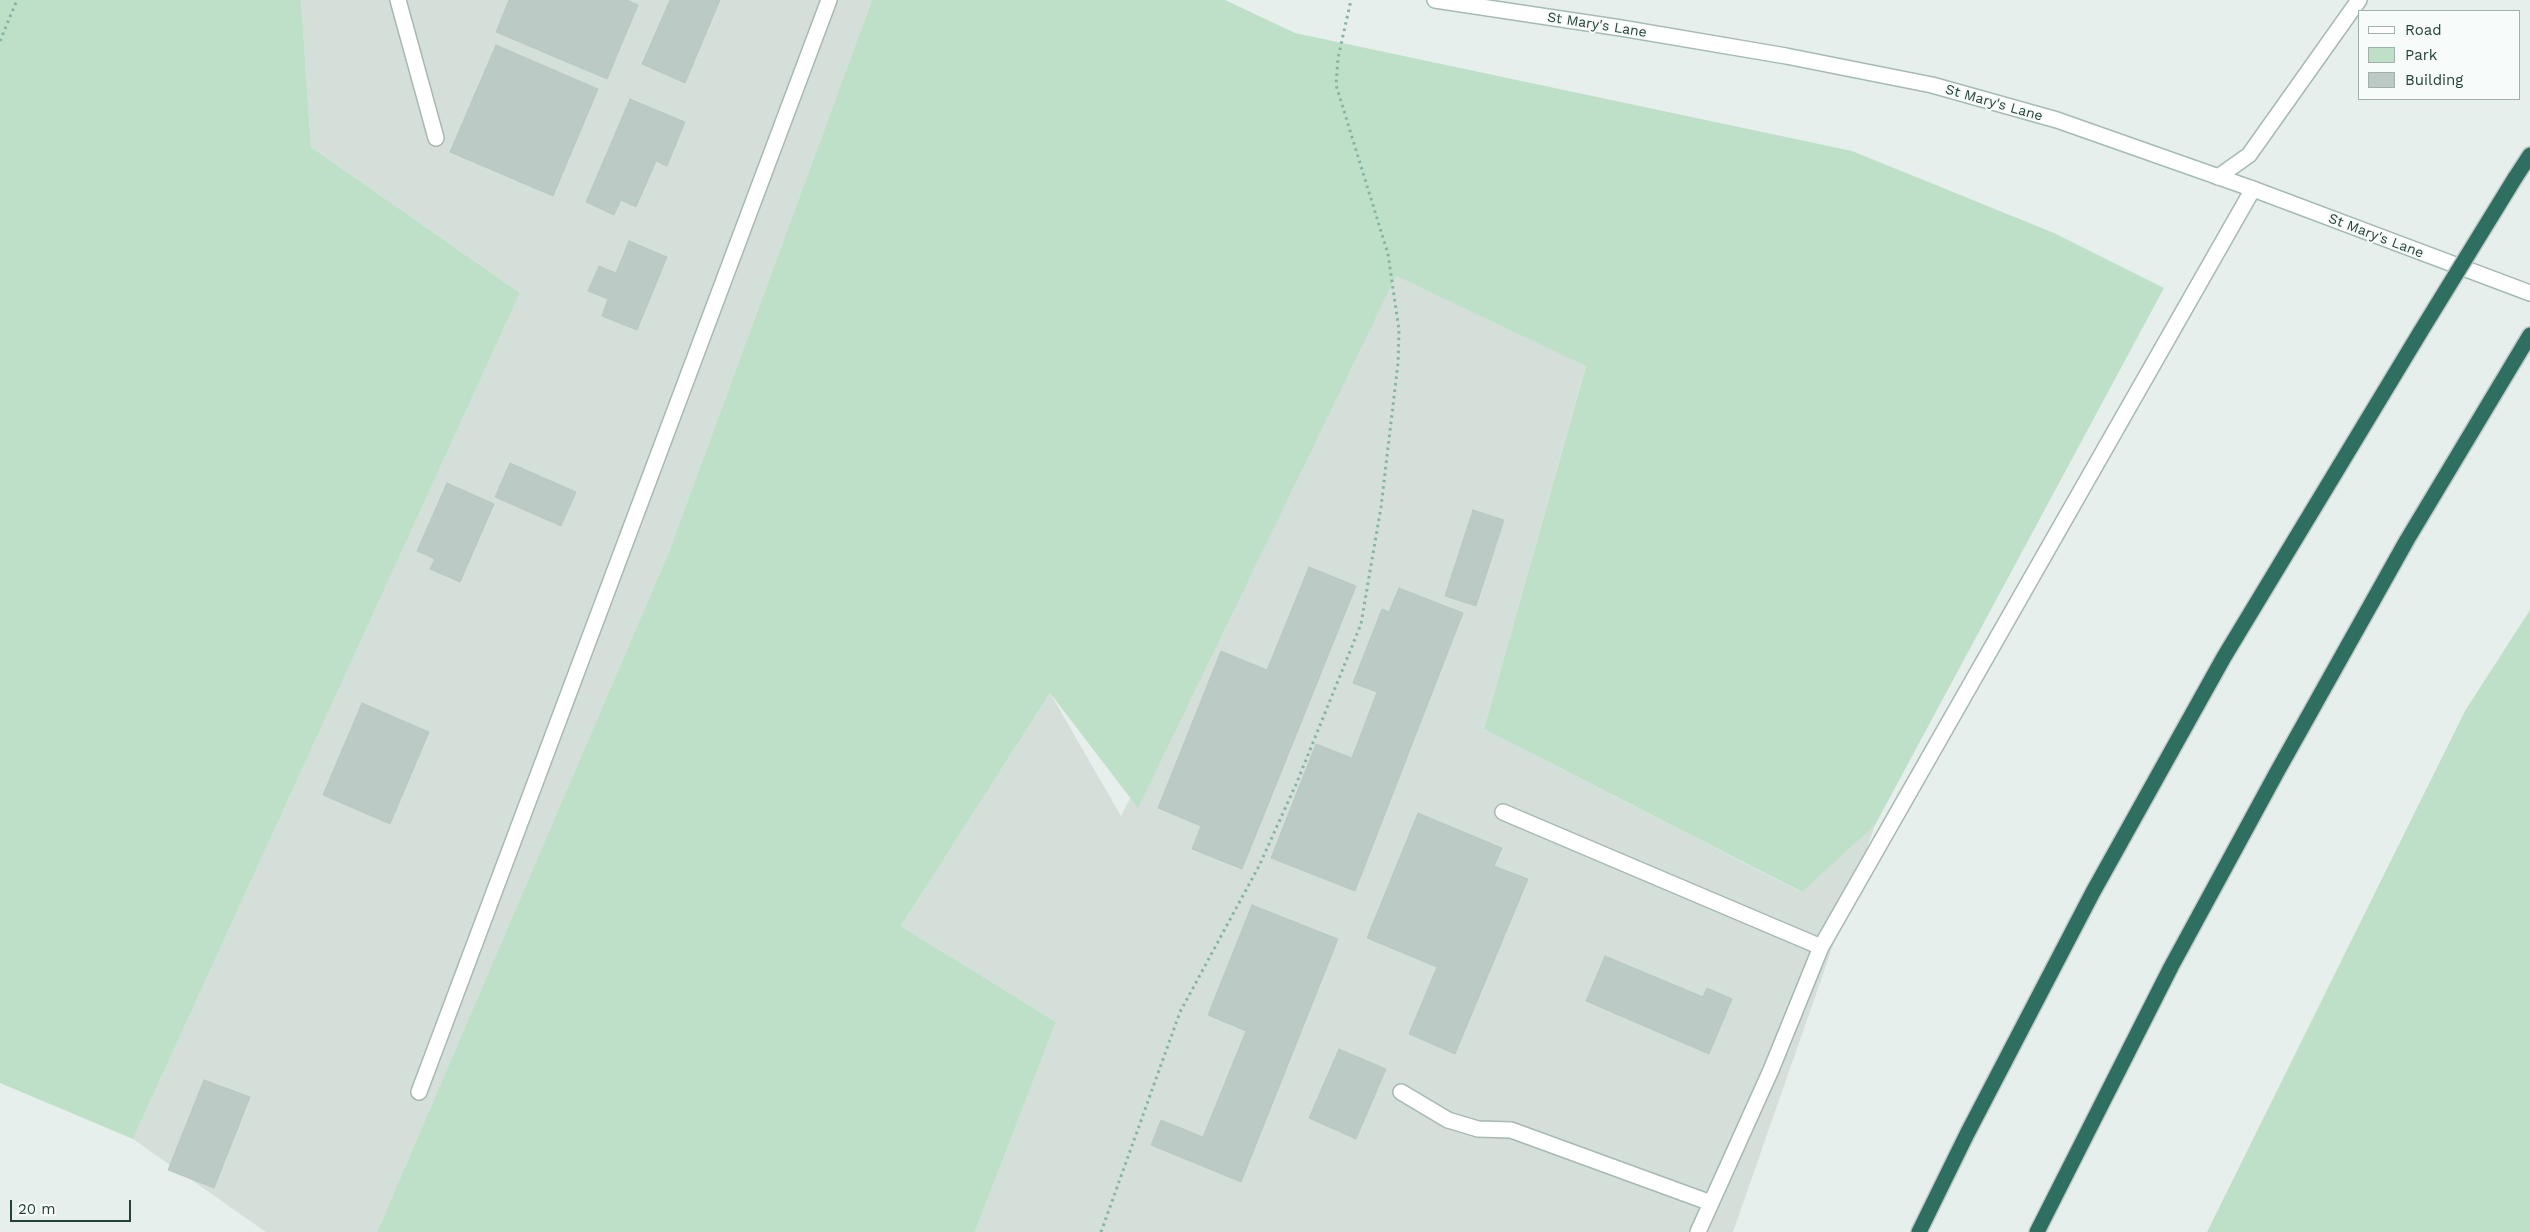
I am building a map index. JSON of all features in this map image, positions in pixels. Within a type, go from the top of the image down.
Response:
[{"type":"highway","points":[[1919,1232],[1967,1134],[2093,892],[2224,656],[2530,155]]},
{"type":"highway","points":[[2037,1232],[2170,967],[2277,772],[2407,540],[2530,335]]},
{"type":"main road","points":[[398,0],[436,138]]},
{"type":"main road","points":[[419,1092],[829,0]]},
{"type":"main road","name":"St Mary's Lane","points":[[1435,0],[1641,31],[1932,85],[2057,120],[2253,189],[2530,292]]},
{"type":"main road","points":[[2218,177],[2250,155],[2359,0]]},
{"type":"main road","points":[[1698,1232],[1822,947],[2253,189]]},
{"type":"main road","points":[[1502,812],[1822,947]]},
{"type":"main road","points":[[1401,1092],[1448,1120],[1478,1128],[1511,1130],[1711,1203]]},
{"type":"path","points":[[0,42],[17,0]]},
{"type":"path","points":[[1101,1232],[1180,1012],[1259,866],[1297,782],[1361,624],[1381,507],[1398,363],[1399,330],[1388,254],[1336,85],[1338,58],[1351,0]]},
{"type":"shaded area","points":[[301,0],[872,0],[668,554],[377,1232],[266,1232],[133,1139],[520,293],[311,147]]},
{"type":"shaded area","points":[[1396,276],[1586,365],[1484,729],[1801,892],[1875,825],[1733,1232],[975,1232],[1056,1022],[901,926],[1050,693],[1121,816]]},
{"type":"green space","points":[[0,0],[301,0],[311,147],[520,293],[133,1139],[0,1083]]},
{"type":"green space","points":[[872,0],[1225,0],[1295,33],[1852,151],[2054,233],[2164,288],[1875,825],[1802,892],[1484,729],[1586,366],[1396,276],[1138,808],[1050,693],[901,926],[1056,1022],[975,1232],[377,1232],[668,554]]},
{"type":"green space","points":[[2530,610],[2530,1232],[2207,1232],[2465,711]]},
{"type":"building","points":[[509,0],[627,0],[638,5],[607,79],[496,32]]},
{"type":"building","points":[[670,0],[720,0],[685,83],[642,64]]},
{"type":"building","points":[[496,45],[598,89],[553,196],[450,152]]},
{"type":"building","points":[[630,99],[685,122],[667,166],[656,161],[636,207],[621,200],[614,215],[586,202]]},
{"type":"building","points":[[629,241],[667,257],[637,330],[602,316],[608,299],[588,291],[599,266],[616,273]]},
{"type":"building","points":[[510,463],[576,492],[561,526],[495,497]]},
{"type":"building","points":[[447,483],[494,504],[460,582],[430,569],[435,559],[417,551]]},
{"type":"building","points":[[1473,510],[1504,520],[1476,606],[1445,596]]},
{"type":"building","points":[[1309,567],[1356,586],[1242,869],[1192,849],[1201,826],[1158,808],[1221,651],[1267,670]]},
{"type":"building","points":[[1399,588],[1463,613],[1355,891],[1271,858],[1316,744],[1352,758],[1377,692],[1353,683],[1382,609],[1389,612]]},
{"type":"building","points":[[362,703],[429,732],[390,824],[323,795]]},
{"type":"building","points":[[1418,813],[1502,848],[1494,866],[1528,879],[1455,1054],[1409,1034],[1437,967],[1367,938]]},
{"type":"building","points":[[1252,905],[1338,939],[1241,1182],[1151,1145],[1161,1120],[1203,1137],[1246,1031],[1208,1015]]},
{"type":"building","points":[[1605,956],[1703,997],[1707,988],[1732,999],[1709,1054],[1586,1001]]},
{"type":"building","points":[[1339,1049],[1386,1069],[1356,1139],[1309,1118]]},
{"type":"building","points":[[204,1080],[250,1097],[214,1188],[168,1170]]}]
